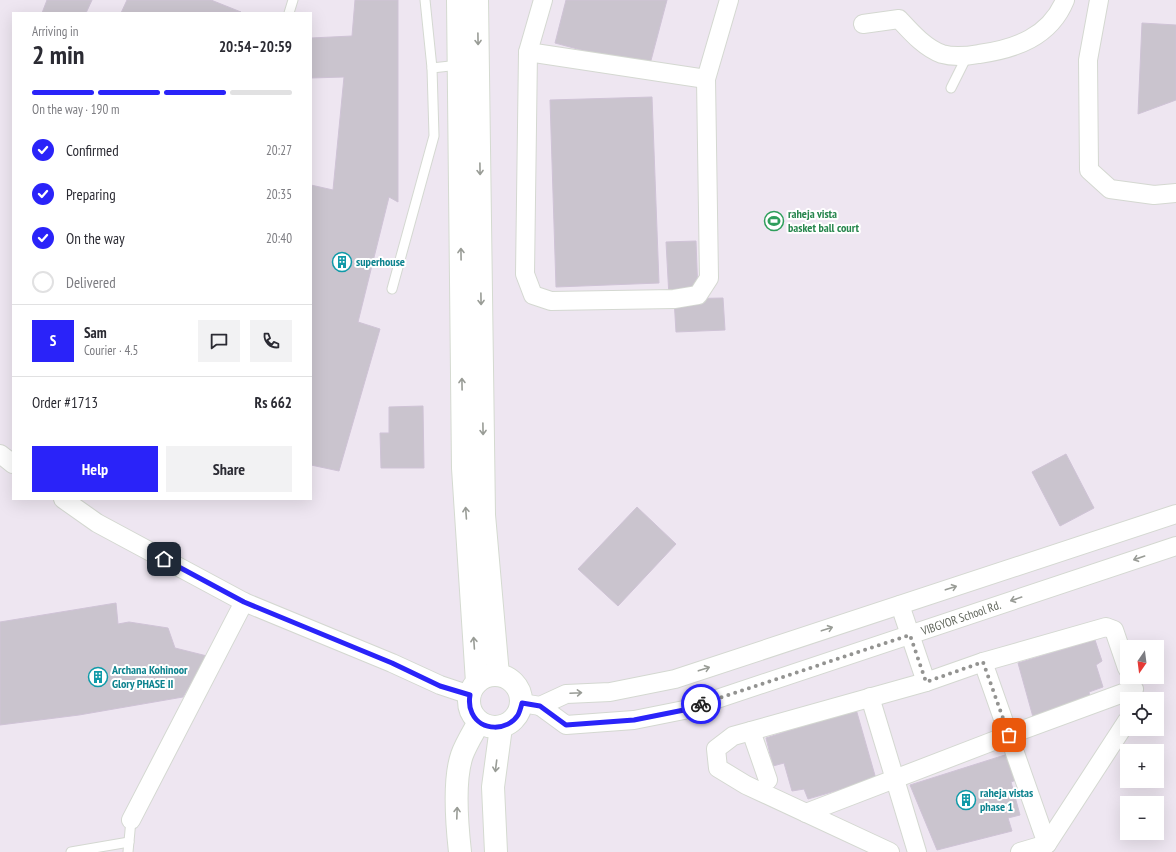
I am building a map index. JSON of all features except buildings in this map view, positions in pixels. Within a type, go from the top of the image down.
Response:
[{"type":"street","points":[[458,0],[463,468],[473,689],[469,705],[472,714],[479,722],[489,727],[501,727],[511,722],[531,705],[566,694],[610,692],[675,679],[1176,514]]},
{"type":"street","points":[[477,0],[484,515],[498,675]]},
{"type":"street","points":[[543,0],[528,52],[526,274],[533,295],[551,301],[674,300],[698,295],[708,278],[706,79],[728,0]]},
{"type":"street","points":[[863,24],[899,19],[920,41],[942,54],[967,56],[1002,51],[1022,44],[1043,30],[1060,12],[1065,0]]},
{"type":"street","points":[[1099,0],[1088,60],[1089,170],[1110,189],[1154,195],[1176,193]]},
{"type":"street","points":[[528,52],[706,79]]},
{"type":"street","points":[[0,454],[12,463]]},
{"type":"street","points":[[65,500],[97,523],[244,602],[392,663],[440,686],[473,689]]},
{"type":"street","name":"VIBGYOR School Rd.","points":[[531,705],[566,725],[634,720],[684,710],[1176,546]]},
{"type":"street","points":[[131,820],[244,602]]},
{"type":"street","points":[[900,605],[926,682]]},
{"type":"street","points":[[890,852],[746,785],[718,768],[716,749],[733,736],[926,682],[983,662],[1106,627],[1114,630],[1120,648]]},
{"type":"street","points":[[983,662],[1048,844]]},
{"type":"street","points":[[473,689],[483,678],[498,675],[506,677],[518,687],[521,695],[531,705]]},
{"type":"street","points":[[806,813],[1132,688]]},
{"type":"street","points":[[870,698],[917,852]]},
{"type":"street","points":[[460,852],[456,820],[458,774],[462,755],[479,722]]},
{"type":"street","points":[[496,852],[493,787],[501,727]]},
{"type":"street","points":[[751,731],[768,780]]},
{"type":"street","points":[[1020,852],[1048,844],[1120,732]]},
{"type":"lane","points":[[289,12],[293,0]]},
{"type":"lane","points":[[392,289],[434,136],[432,68],[425,0]]},
{"type":"lane","points":[[951,88],[967,56]]},
{"type":"lane","points":[[432,68],[459,65]]},
{"type":"lane","points":[[128,852],[131,820]]},
{"type":"lane","points":[[71,852],[129,842]]},
{"type":"way so far","points":[[701,704],[910,635],[926,682],[983,662],[1009,735]]},
{"type":"place","name":"raheja vista basket ball court","points":[[774,221]]},
{"type":"place","name":"superhouse","points":[[342,262]]},
{"type":"place","name":"Archana Kohinoor Glory PHASE II","points":[[98,677]]},
{"type":"place","name":"raheja vistas phase 1","points":[[966,800]]},
{"type":"route","points":[[164,559],[244,602],[392,663],[440,686],[470,695],[469,705],[472,714],[479,722],[489,727],[501,727],[511,722],[519,714],[522,703],[540,706],[566,725],[634,720],[684,710],[701,704]]}]
